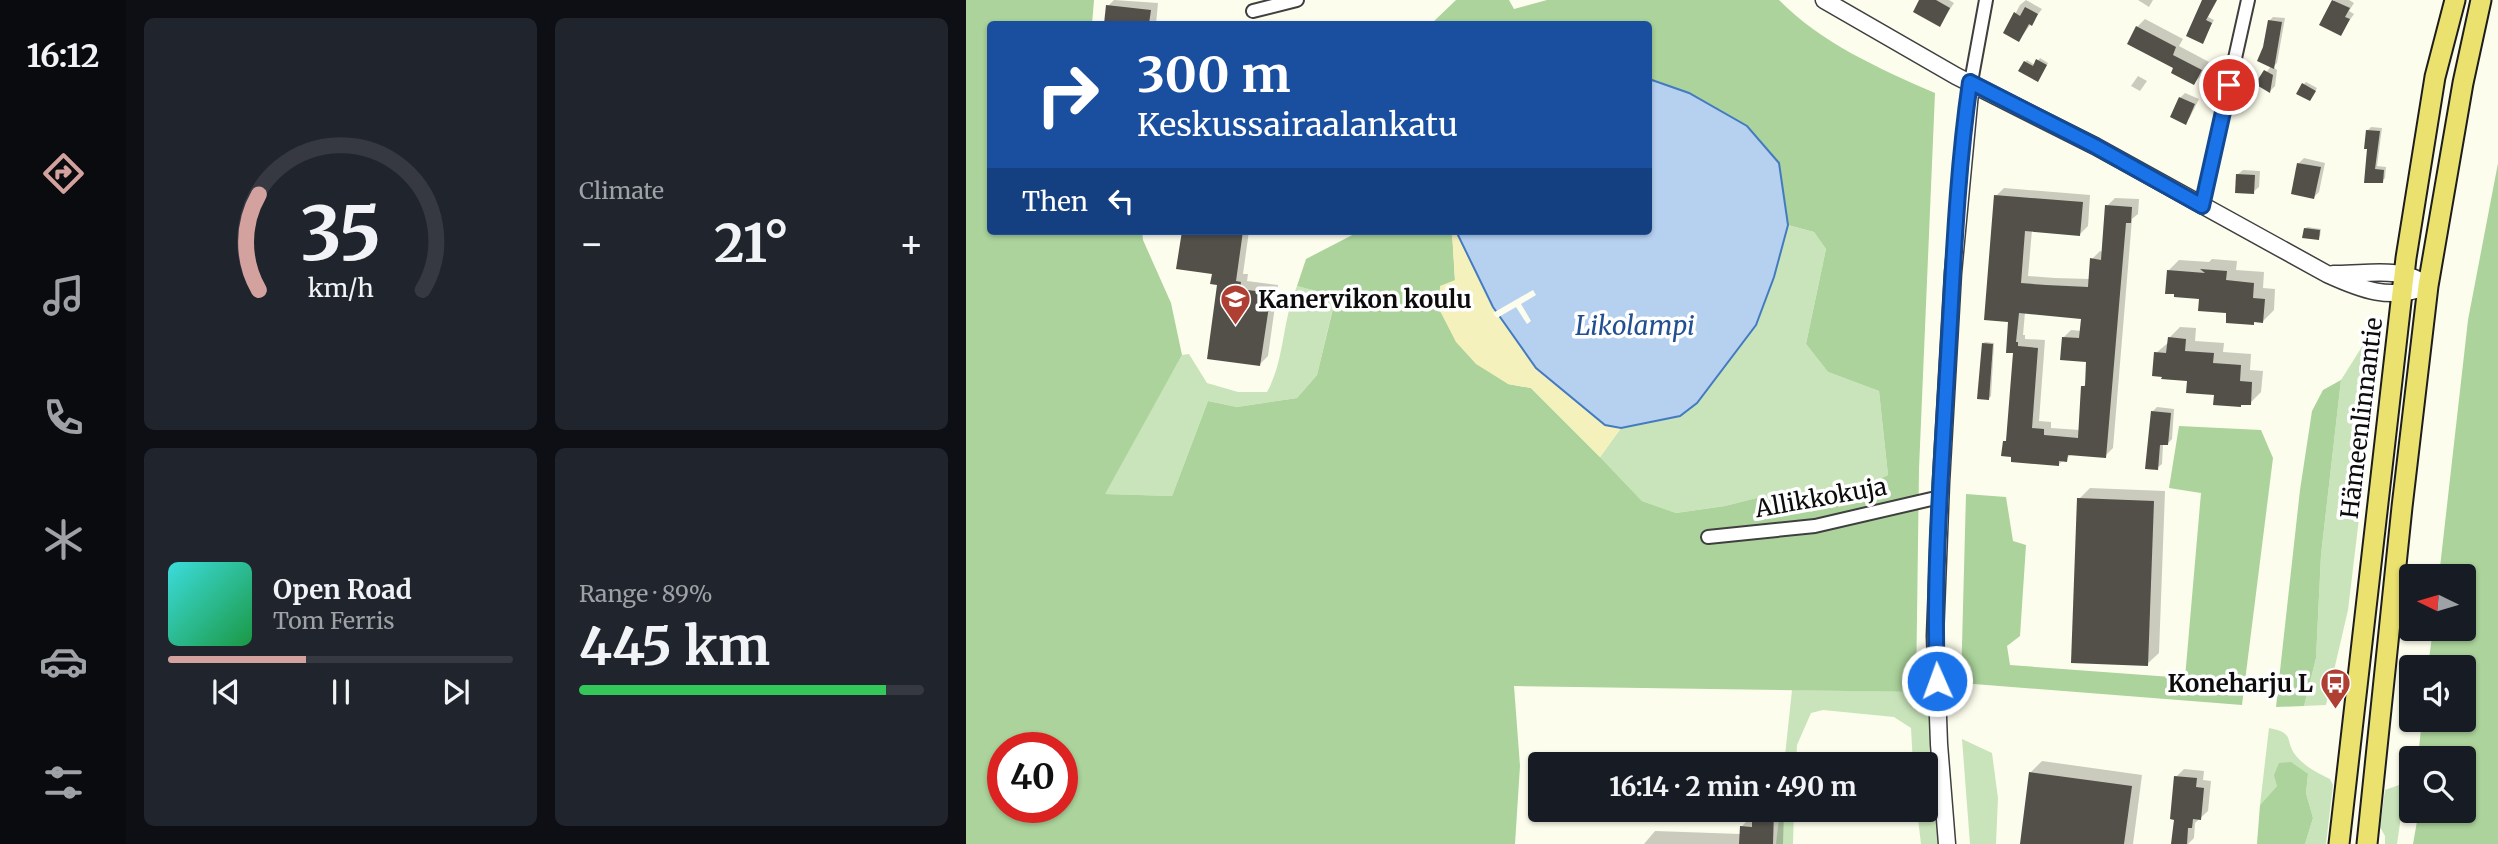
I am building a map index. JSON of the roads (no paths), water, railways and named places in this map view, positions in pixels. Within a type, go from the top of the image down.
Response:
[{"type":"main road","name":"Hämeenlinnantie","points":[[2339,844],[2401,294],[2435,77],[2455,0]]},
{"type":"main road","name":"Hämeenlinnantie","points":[[2367,844],[2428,286],[2463,83],[2481,0]]},
{"type":"street","points":[[1253,11],[1297,0]]},
{"type":"street","points":[[1824,0],[1970,82],[2095,146],[2327,274],[2356,287],[2401,294],[2428,286]]},
{"type":"street","points":[[1947,844],[1939,744],[1935,636],[1940,497],[1953,273],[1970,82],[1986,0]]},
{"type":"street","points":[[2202,206],[2248,0]]},
{"type":"street","points":[[2327,274],[2404,274],[2417,278],[2428,286]]},
{"type":"street","name":"Allikkokuja","points":[[1708,537],[1815,526],[1940,497]]},
{"type":"water","name":"Likolampi","points":[[1652,80],[1689,93],[1747,126],[1779,163],[1788,225],[1774,277],[1756,325],[1697,403],[1680,416],[1621,428],[1605,425],[1536,368],[1493,307],[1458,235],[1652,235]]},
{"type":"place","name":"Kanervikon koulu","points":[[1235,327]]},
{"type":"place","name":"Koneharju L","points":[[2336,711]]}]
